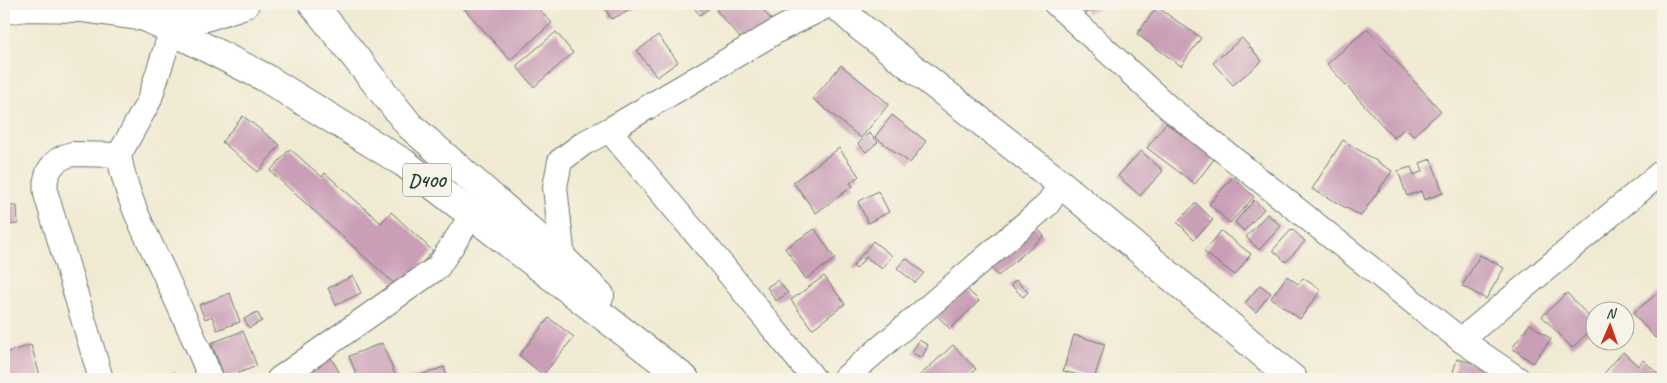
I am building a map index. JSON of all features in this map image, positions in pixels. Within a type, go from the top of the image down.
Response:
[{"type":"main road","points":[[4,10],[27,7],[82,8],[138,10],[206,17],[245,4]]},
{"type":"main road","name":"D400","points":[[313,4],[410,126],[563,259],[685,379]]},
{"type":"main road","points":[[835,4],[858,25],[1061,184],[1293,379]]},
{"type":"main road","name":"D400","points":[[138,10],[171,32],[264,77],[404,163],[685,379]]},
{"type":"street","points":[[563,259],[556,187],[560,161],[584,143],[782,28],[831,4]]},
{"type":"street","points":[[1056,4],[1168,107],[1461,340],[1518,379]]},
{"type":"street","points":[[171,32],[149,100],[118,155],[123,179],[132,205],[195,339],[211,379]]},
{"type":"street","points":[[609,130],[723,266],[814,379]]},
{"type":"street","points":[[101,379],[46,194],[45,179],[52,165],[64,156],[72,154],[118,155]]},
{"type":"street","points":[[1461,340],[1663,171]]},
{"type":"street","points":[[844,379],[1048,205],[1061,184]]},
{"type":"street","points":[[279,379],[438,267],[472,215]]},
{"type":"building","points":[[460,4],[534,4],[552,23],[510,60]]},
{"type":"building","points":[[603,4],[644,4],[611,19]]},
{"type":"building","points":[[691,4],[715,4],[700,15]]},
{"type":"building","points":[[724,4],[758,4],[774,23],[747,46],[716,10]]},
{"type":"building","points":[[1083,4],[1113,4],[1086,13]]},
{"type":"building","points":[[1157,7],[1201,38],[1181,66],[1137,34]]},
{"type":"building","points":[[1367,29],[1441,111],[1413,136],[1405,128],[1394,138],[1327,64]]},
{"type":"building","points":[[556,32],[573,53],[534,87],[516,66]]},
{"type":"building","points":[[658,35],[678,62],[657,77],[637,51]]},
{"type":"building","points":[[1242,38],[1262,61],[1233,85],[1213,63]]},
{"type":"building","points":[[841,65],[889,104],[861,138],[813,99]]},
{"type":"building","points":[[892,115],[926,141],[910,163],[875,137]]},
{"type":"building","points":[[243,116],[280,145],[258,172],[222,142]]},
{"type":"building","points":[[1166,123],[1214,159],[1195,184],[1147,148]]},
{"type":"building","points":[[869,133],[878,142],[866,152],[858,144]]},
{"type":"building","points":[[1343,140],[1392,171],[1361,216],[1312,189]]},
{"type":"building","points":[[839,148],[859,176],[850,183],[853,186],[816,213],[793,182]]},
{"type":"building","points":[[290,149],[322,177],[325,173],[381,223],[391,212],[433,251],[399,288],[270,171]]},
{"type":"building","points":[[1141,151],[1163,171],[1140,196],[1118,176]]},
{"type":"building","points":[[1431,159],[1443,193],[1424,200],[1421,191],[1407,196],[1398,171],[1411,167],[1414,175],[1423,171],[1420,163]]},
{"type":"building","points":[[1233,177],[1254,197],[1230,223],[1209,204]]},
{"type":"building","points":[[878,191],[889,212],[868,223],[858,202]]},
{"type":"building","points":[[1254,200],[1264,209],[1244,231],[1235,222]]},
{"type":"building","points":[[1196,203],[1213,220],[1194,239],[1177,222]]},
{"type":"building","points":[[4,206],[17,206],[18,224],[4,225]]},
{"type":"building","points":[[1267,214],[1281,226],[1259,250],[1246,237]]},
{"type":"building","points":[[1032,222],[1044,236],[998,276],[986,262]]},
{"type":"building","points":[[815,229],[835,259],[806,279],[785,248]]},
{"type":"building","points":[[1292,229],[1305,241],[1286,262],[1273,250]]},
{"type":"building","points":[[1221,231],[1251,254],[1235,275],[1204,252]]},
{"type":"building","points":[[873,241],[892,256],[882,269],[866,257],[856,269],[853,266]]},
{"type":"building","points":[[1480,255],[1504,268],[1486,299],[1462,286]]},
{"type":"building","points":[[906,258],[924,273],[915,283],[897,268]]},
{"type":"building","points":[[353,276],[361,293],[336,305],[328,288]]},
{"type":"building","points":[[824,276],[845,304],[812,329],[791,300]]},
{"type":"building","points":[[1287,276],[1298,284],[1303,278],[1321,290],[1300,319],[1271,298]]},
{"type":"building","points":[[778,280],[788,293],[776,301],[767,287]]},
{"type":"building","points":[[1016,280],[1028,292],[1023,297],[1011,285]]},
{"type":"building","points":[[961,283],[979,301],[950,329],[932,310]]},
{"type":"building","points":[[1260,285],[1271,293],[1256,312],[1245,303]]},
{"type":"building","points":[[1659,292],[1663,297],[1663,332],[1655,338],[1634,312]]},
{"type":"building","points":[[230,293],[240,322],[217,330],[212,316],[205,319],[199,305]]},
{"type":"building","points":[[1567,293],[1584,311],[1584,337],[1572,348],[1542,316]]},
{"type":"building","points":[[257,312],[262,321],[249,328],[244,319]]},
{"type":"building","points":[[549,318],[574,337],[543,375],[519,355]]},
{"type":"building","points":[[1530,324],[1551,339],[1533,363],[1512,348]]},
{"type":"building","points":[[243,331],[257,366],[225,378],[211,343]]},
{"type":"building","points":[[1074,335],[1105,344],[1094,379],[1063,371]]},
{"type":"building","points":[[919,340],[928,345],[922,358],[912,353]]},
{"type":"building","points":[[382,343],[397,379],[358,379],[349,356]]},
{"type":"building","points":[[31,345],[41,379],[4,379],[4,353]]},
{"type":"building","points":[[953,345],[976,369],[965,379],[916,379]]},
{"type":"building","points":[[1623,352],[1638,366],[1643,360],[1658,374],[1653,379],[1600,378]]},
{"type":"building","points":[[329,354],[343,379],[310,379],[304,367]]},
{"type":"building","points":[[1457,359],[1489,367],[1485,379],[1451,379]]},
{"type":"building","points":[[444,367],[448,379],[408,379]]},
{"type":"building","points":[[174,372],[178,379],[164,379],[163,377]]}]
